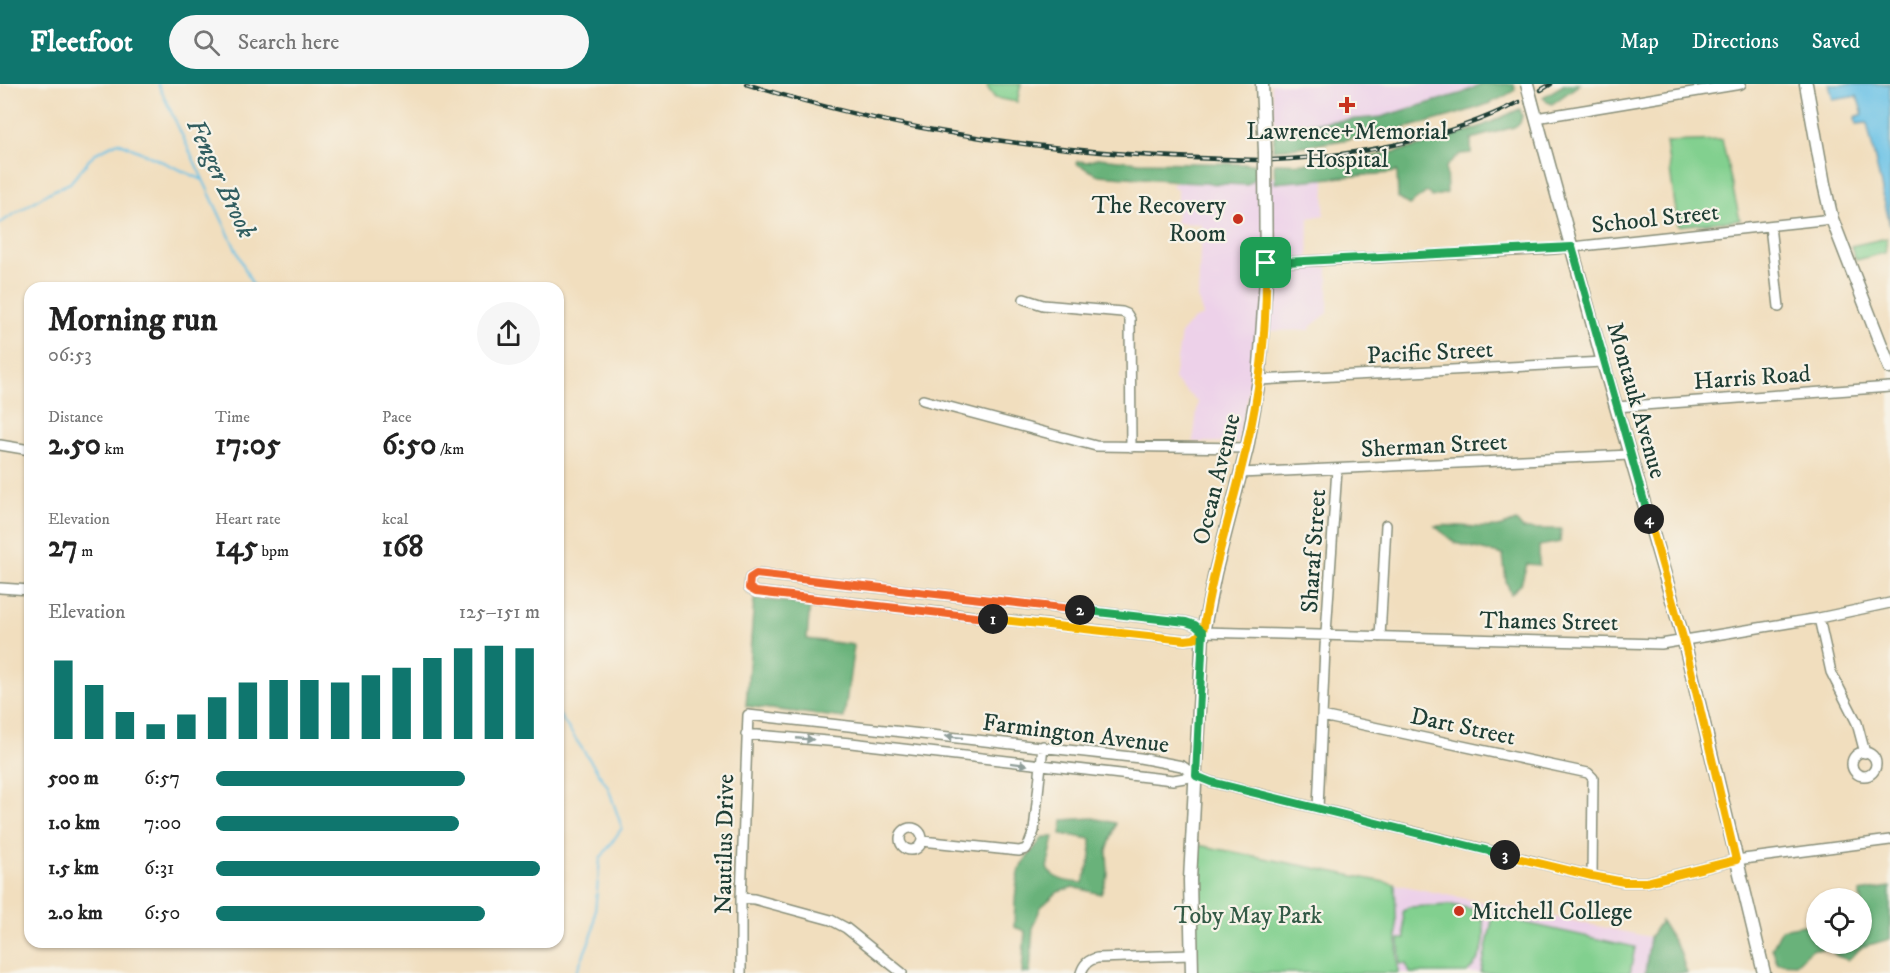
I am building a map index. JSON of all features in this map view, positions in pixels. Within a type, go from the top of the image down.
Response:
[{"type":"street","name":"Ocean Avenue","points":[[1192,973],[1190,880],[1203,632],[1210,592],[1246,448],[1262,351],[1266,263],[1262,84]]},
{"type":"street","name":"Montauk Avenue","points":[[1527,84],[1603,362],[1684,641],[1764,973]]},
{"type":"street","points":[[1536,118],[1741,84]]},
{"type":"street","points":[[1806,84],[1832,219],[1890,368]]},
{"type":"street","name":"School Street","points":[[1266,263],[1572,247],[1832,219]]},
{"type":"street","points":[[1770,226],[1779,307]]},
{"type":"street","points":[[1023,299],[1044,305],[1122,312],[1128,316],[1131,326],[1131,447]]},
{"type":"street","name":"Pacific Street","points":[[1259,380],[1603,362]]},
{"type":"street","name":"Harris Road","points":[[1616,407],[1890,387]]},
{"type":"street","points":[[924,400],[1096,446],[1246,448]]},
{"type":"street","points":[[0,445],[24,449]]},
{"type":"street","name":"Sherman Street","points":[[1240,473],[1630,455]]},
{"type":"street","name":"Sharaf Street","points":[[1318,808],[1337,469]]},
{"type":"street","points":[[1380,637],[1386,525]]},
{"type":"street","name":"Thames Street","points":[[1203,632],[1195,625],[1186,622],[756,574],[750,578],[748,585],[756,592],[1185,640],[1194,639],[1203,632],[1661,644],[1819,618],[1890,603]]},
{"type":"street","points":[[0,588],[24,590]]},
{"type":"street","points":[[904,609],[906,591]]},
{"type":"street","points":[[1077,629],[1079,610]]},
{"type":"street","points":[[1819,618],[1831,672],[1857,723],[1865,753]]},
{"type":"street","name":"Farmington Avenue","points":[[748,715],[1162,761],[1182,766],[1196,776]]},
{"type":"street","name":"Nautilus Drive","points":[[741,973],[741,898],[748,715]]},
{"type":"street","name":"Dart Street","points":[[1322,716],[1588,773],[1593,778],[1592,876]]},
{"type":"street","name":"Farmington Avenue","points":[[746,734],[851,743],[1173,780],[1196,776]]},
{"type":"street","points":[[922,841],[1019,851],[1026,849],[1034,831],[1042,746]]},
{"type":"street","points":[[1196,776],[1211,782],[1624,882],[1647,882],[1736,860],[1890,840]]},
{"type":"street","points":[[741,898],[754,899],[831,920],[846,928],[902,973]]},
{"type":"street","points":[[1081,973],[1091,959],[1191,956]]},
{"type":"shaded area","name":"Lawrence+Memorial Hospital","points":[[1271,84],[1481,84],[1461,94],[1381,117],[1275,126]]},
{"type":"shaded area","points":[[1257,177],[1274,177],[1275,183],[1325,179],[1324,215],[1309,218],[1308,267],[1328,267],[1328,313],[1311,326],[1310,330],[1257,331],[1247,401],[1238,443],[1193,442],[1198,402],[1174,380],[1181,333],[1193,320],[1203,316],[1198,299],[1201,224],[1176,223],[1178,191],[1172,185],[1178,182],[1247,185]]},
{"type":"shaded area","name":"Mitchell College","points":[[1395,884],[1650,937],[1645,973],[1398,973]]},
{"type":"green space","points":[[988,84],[1021,84],[1017,102],[995,98],[987,87]]},
{"type":"green space","points":[[1481,84],[1514,84],[1515,90],[1484,105],[1407,128],[1273,150],[1275,126],[1381,117],[1463,93]]},
{"type":"green space","points":[[1565,84],[1580,84],[1552,104],[1543,97]]},
{"type":"green space","points":[[1520,109],[1522,116],[1520,123],[1514,127],[1471,139],[1471,153],[1460,154],[1446,167],[1447,193],[1432,197],[1427,192],[1409,205],[1398,198],[1397,171],[1275,183],[1274,163],[1321,163],[1391,153],[1468,132]]},
{"type":"green space","points":[[1722,140],[1740,220],[1678,226],[1666,142]]},
{"type":"green space","points":[[1098,158],[1139,162],[1257,164],[1257,177],[1247,185],[1178,182],[1098,175],[1077,164],[1078,161],[1088,162]]},
{"type":"green space","points":[[1887,238],[1885,253],[1856,260],[1851,246]]},
{"type":"green space","points":[[1516,521],[1523,529],[1561,529],[1560,542],[1539,546],[1539,565],[1527,564],[1521,584],[1511,594],[1506,581],[1503,555],[1455,543],[1435,526],[1498,527]]},
{"type":"green space","points":[[754,599],[810,604],[807,639],[854,645],[844,718],[746,706]]},
{"type":"green space","points":[[1093,818],[1116,823],[1107,851],[1108,875],[1101,894],[1073,887],[1058,892],[1041,907],[1033,926],[1030,973],[1022,973],[1025,931],[1014,927],[1016,892],[1021,866],[1043,837],[1054,837],[1047,868],[1058,878],[1083,883],[1091,857],[1091,839],[1061,834],[1063,820]]},
{"type":"green space","name":"Toby May Park","points":[[1193,844],[1395,884],[1398,973],[1192,973]]},
{"type":"green space","points":[[1890,887],[1890,939],[1872,944],[1872,890]]},
{"type":"green space","points":[[1452,905],[1480,911],[1484,936],[1478,959],[1467,973],[1410,973],[1406,964],[1400,964],[1399,939],[1405,939],[1403,912],[1408,907]]},
{"type":"green space","points":[[1493,916],[1635,947],[1630,973],[1481,973]]},
{"type":"green space","points":[[1661,921],[1680,952],[1687,973],[1645,973],[1650,937]]},
{"type":"green space","points":[[1806,925],[1807,954],[1796,964],[1777,963],[1772,948],[1782,929]]},
{"type":"green space","points":[[1835,954],[1854,954],[1848,960]]},
{"type":"water","points":[[1829,84],[1890,84],[1890,226],[1867,123],[1856,124],[1855,117],[1863,114],[1857,96],[1833,100]]},
{"type":"waterway","name":"Fenger Brook","points":[[158,84],[251,282]]},
{"type":"waterway","points":[[0,223],[48,193],[70,183],[94,154],[118,142],[203,180]]},
{"type":"waterway","name":"Fenger Brook","points":[[564,722],[608,787],[622,828],[600,859],[593,932],[576,973]]},
{"type":"railway","points":[[746,84],[820,105],[920,128],[1023,144],[1101,152],[1258,160]]},
{"type":"railway","points":[[1541,90],[1551,84]]},
{"type":"railway","points":[[1272,160],[1336,155],[1399,144],[1460,127],[1519,102]]},
{"type":"place","name":"Lawrence+Memorial Hospital","points":[[1347,105]]},
{"type":"place","name":"The Recovery Room","points":[[1238,219]]},
{"type":"place","name":"Mitchell College","points":[[1459,911]]},
{"type":"route","points":[[1266,263],[1262,351],[1251,427],[1203,632],[1194,639],[1077,629],[756,592],[749,588],[750,578],[756,574],[1191,623],[1203,632],[1196,776],[1204,780],[1624,882],[1647,882],[1736,860],[1684,641],[1572,247],[1266,263]]}]
